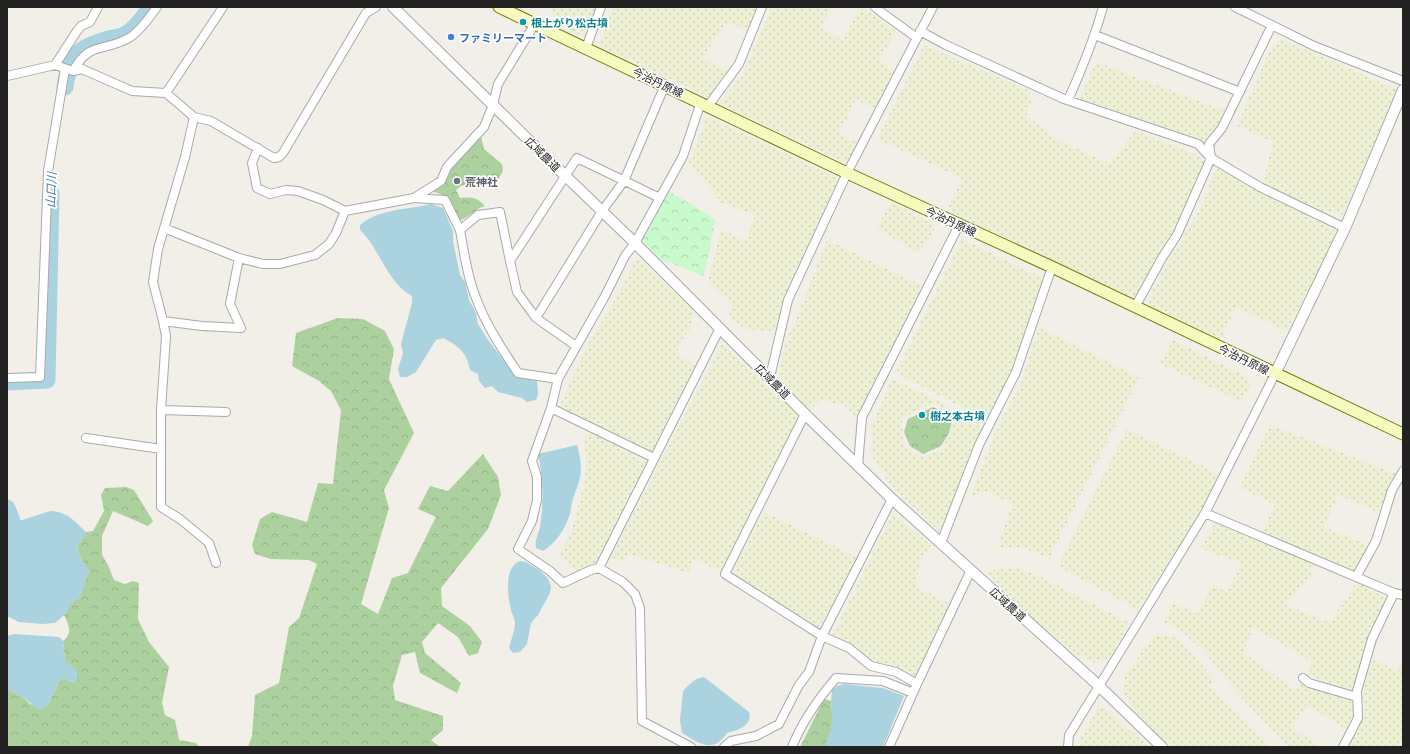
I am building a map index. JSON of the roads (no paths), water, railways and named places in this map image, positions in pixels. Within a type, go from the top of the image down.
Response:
[{"type":"main road","name":"今治丹原線","points":[[499,7],[847,173],[959,224],[1403,434]]},
{"type":"street","points":[[55,65],[77,30],[81,26],[90,22],[98,7]]},
{"type":"street","points":[[7,378],[40,377],[48,171],[69,70],[86,54],[97,48],[128,39],[140,28],[157,7]]},
{"type":"street","points":[[166,93],[223,7]]},
{"type":"street","points":[[7,76],[55,65],[69,70],[82,69],[132,91],[166,93],[194,117],[211,121],[258,148],[268,156],[274,158],[284,154],[366,14],[376,7]]},
{"type":"street","name":"広域農道","points":[[393,7],[635,243],[892,499],[1098,685],[1162,747]]},
{"type":"street","points":[[586,48],[601,7]]},
{"type":"street","points":[[692,747],[642,722],[640,608],[635,594],[622,582],[599,568],[591,570],[563,583],[518,549],[532,521],[537,500],[537,477],[532,461],[551,408],[558,379],[605,296],[625,256],[635,243],[683,156],[704,104],[739,64],[762,7]]},
{"type":"street","points":[[875,7],[918,35],[946,45],[1068,100],[1198,144],[1211,158],[1260,187],[1345,228]]},
{"type":"street","points":[[770,377],[788,300],[847,173],[933,7]]},
{"type":"street","points":[[1068,100],[1084,65],[1103,7]]},
{"type":"street","points":[[1235,7],[1314,46],[1403,81]]},
{"type":"street","points":[[414,198],[441,181],[447,167],[484,127],[493,105],[498,84],[534,24]]},
{"type":"street","points":[[1135,307],[1162,258],[1177,235],[1211,158],[1209,144],[1222,128],[1272,25]]},
{"type":"street","points":[[1095,35],[1240,92]]},
{"type":"street","points":[[536,318],[602,211],[624,181],[665,85]]},
{"type":"street","points":[[1068,747],[1069,735],[1098,685],[1205,513],[1275,374],[1345,228],[1403,90]]},
{"type":"street","points":[[194,117],[185,157],[158,249],[153,282],[164,321],[166,336],[161,410],[161,507],[180,519],[209,543],[216,563]]},
{"type":"street","points":[[258,148],[252,163],[257,188],[270,194],[286,190],[298,191],[323,200],[345,211],[414,198],[445,200],[460,230],[467,268],[475,298],[493,335],[518,373],[558,379]]},
{"type":"street","points":[[510,261],[577,158],[660,198]]},
{"type":"street","points":[[164,228],[239,258],[263,264],[274,264],[315,255],[329,244],[336,233],[345,211]]},
{"type":"street","points":[[460,230],[478,215],[500,212],[517,292],[536,318],[576,346]]},
{"type":"street","points":[[858,465],[862,417],[959,224]]},
{"type":"street","points":[[164,321],[202,326],[241,328],[230,304],[239,258]]},
{"type":"street","points":[[941,543],[979,445],[1016,372],[1052,268]]},
{"type":"street","points":[[599,568],[720,328]]},
{"type":"street","points":[[551,408],[654,458]]},
{"type":"street","points":[[161,410],[226,412]]},
{"type":"street","points":[[805,414],[725,574],[822,636],[849,648],[871,666],[896,672],[917,684]]},
{"type":"street","points":[[86,438],[161,449]]},
{"type":"street","points":[[1356,577],[1376,542],[1392,490],[1403,471]]},
{"type":"street","points":[[724,747],[730,741],[756,736],[779,724],[799,685],[809,672],[822,636],[892,499]]},
{"type":"street","points":[[1205,513],[1394,593],[1403,595]]},
{"type":"street","points":[[889,747],[971,570]]},
{"type":"street","points":[[1345,746],[1358,718],[1357,692],[1372,639],[1394,593]]},
{"type":"street","points":[[792,747],[821,696],[836,678],[883,681],[914,693]]},
{"type":"street","points":[[1302,678],[1309,683],[1357,697]]},
{"type":"water","points":[[431,204],[443,208],[453,231],[453,241],[460,275],[465,282],[469,300],[476,313],[478,324],[488,340],[516,376],[537,379],[538,392],[536,400],[527,402],[522,398],[498,392],[492,386],[485,388],[479,381],[478,374],[470,370],[467,359],[458,347],[443,338],[436,340],[416,372],[407,377],[400,377],[398,369],[403,353],[401,344],[412,303],[412,296],[403,290],[389,274],[373,246],[360,230],[360,225],[375,216],[384,213]]},
{"type":"water","points":[[577,445],[581,473],[570,514],[560,535],[548,548],[543,551],[536,548],[536,540],[540,527],[542,499],[542,481],[538,454]]},
{"type":"water","points":[[50,511],[66,515],[74,520],[86,532],[77,548],[80,557],[89,571],[80,598],[72,602],[64,615],[55,623],[42,624],[19,622],[7,616],[7,533],[10,524]]},
{"type":"water","points":[[520,561],[526,562],[539,570],[547,577],[551,586],[550,593],[538,615],[531,623],[527,644],[520,652],[513,653],[509,648],[514,632],[515,620],[511,610],[508,583],[511,570]]},
{"type":"water","points":[[14,634],[59,637],[63,641],[65,661],[77,670],[77,680],[74,683],[66,679],[60,679],[47,707],[39,710],[23,697],[7,689],[7,636]]},
{"type":"water","points":[[704,677],[749,712],[750,717],[749,721],[743,727],[727,733],[717,743],[711,745],[706,745],[695,741],[682,733],[680,720],[683,691],[695,680]]},
{"type":"water","points":[[844,684],[883,688],[904,696],[883,747],[827,747],[826,743],[831,731],[832,690],[837,686]]},
{"type":"waterway","name":"山口川","points":[[65,87],[69,67],[77,54],[89,46],[122,36],[134,29],[151,7]]},
{"type":"waterway","name":"山口川","points":[[7,382],[47,380],[51,194]]},
{"type":"waterway","name":"山口川","points":[[7,508],[17,534]]},
{"type":"place","name":"根上がり松古墳","points":[[523,22]]},
{"type":"place","name":"ファミリーマート","points":[[451,37]]},
{"type":"place","name":"荒神社","points":[[457,181]]},
{"type":"place","name":"樹之本古墳","points":[[922,415]]}]
